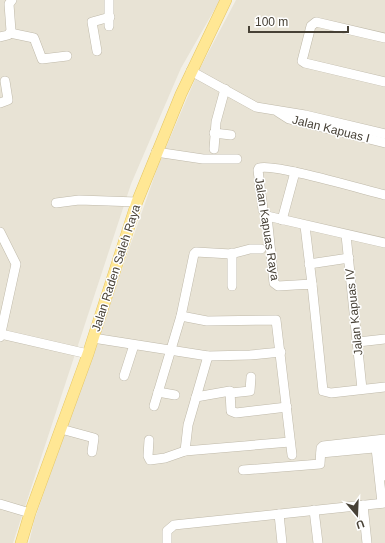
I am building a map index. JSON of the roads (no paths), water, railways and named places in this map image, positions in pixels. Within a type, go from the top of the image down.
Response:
[{"type":"main road","name":"Jalan Raden Saleh Raya","points":[[22,543],[30,513],[62,429],[88,354],[137,202],[156,152],[191,71],[226,0]]},
{"type":"street","points":[[10,33],[9,4],[12,0]]},
{"type":"street","points":[[97,51],[92,22],[110,22],[109,0]]},
{"type":"street","points":[[385,38],[316,22],[311,26],[302,61],[305,63],[385,80]]},
{"type":"street","points":[[0,37],[10,33],[34,38],[42,59],[67,56]]},
{"type":"street","name":"Jalan Kapuas I","points":[[191,71],[252,105],[278,112],[305,115],[385,134]]},
{"type":"street","points":[[0,103],[8,100],[5,81]]},
{"type":"street","points":[[214,149],[214,133],[225,89]]},
{"type":"street","name":"Jalan Kapuas I","points":[[278,112],[289,119],[385,143]]},
{"type":"street","points":[[214,133],[231,135]]},
{"type":"street","points":[[156,152],[203,159],[237,159]]},
{"type":"street","name":"Jalan Kapuas Raya","points":[[312,284],[278,286],[274,284],[267,216],[263,210],[259,168],[265,167],[295,172],[385,195]]},
{"type":"street","points":[[282,220],[295,172]]},
{"type":"street","points":[[56,203],[79,200],[137,202]]},
{"type":"street","points":[[267,216],[305,226],[385,243]]},
{"type":"street","points":[[305,226],[323,390],[331,393],[385,387]]},
{"type":"street","points":[[0,232],[16,264],[2,314],[0,336],[88,354]]},
{"type":"street","name":"Jalan Kapuas IV","points":[[346,235],[362,389]]},
{"type":"street","points":[[154,406],[181,316],[194,254],[196,252],[232,253],[250,249],[262,249]]},
{"type":"street","points":[[232,253],[232,286]]},
{"type":"street","points":[[309,264],[349,258]]},
{"type":"street","points":[[181,316],[207,321],[273,319],[278,322],[292,454]]},
{"type":"street","points":[[93,338],[208,356],[244,356],[281,352]]},
{"type":"street","points":[[358,342],[385,339]]},
{"type":"street","points":[[124,376],[134,345]]},
{"type":"street","points":[[185,451],[188,425],[208,356]]},
{"type":"street","points":[[196,397],[227,391],[231,393],[250,391],[250,377]]},
{"type":"street","points":[[158,392],[175,395]]},
{"type":"street","points":[[231,393],[233,412],[287,407]]},
{"type":"street","points":[[252,401],[253,411]]},
{"type":"street","points":[[62,429],[94,438],[92,452]]},
{"type":"street","points":[[149,440],[148,456],[150,460],[165,458],[185,451],[290,442]]},
{"type":"street","points":[[243,470],[320,464],[321,448],[323,446],[382,445]]},
{"type":"street","points":[[382,445],[385,476]]},
{"type":"street","points":[[167,543],[166,531],[174,524],[383,503],[382,445]]},
{"type":"street","points":[[0,504],[30,513]]},
{"type":"street","points":[[363,505],[367,543]]},
{"type":"street","points":[[314,510],[318,543]]},
{"type":"street","points":[[279,514],[282,543]]}]
